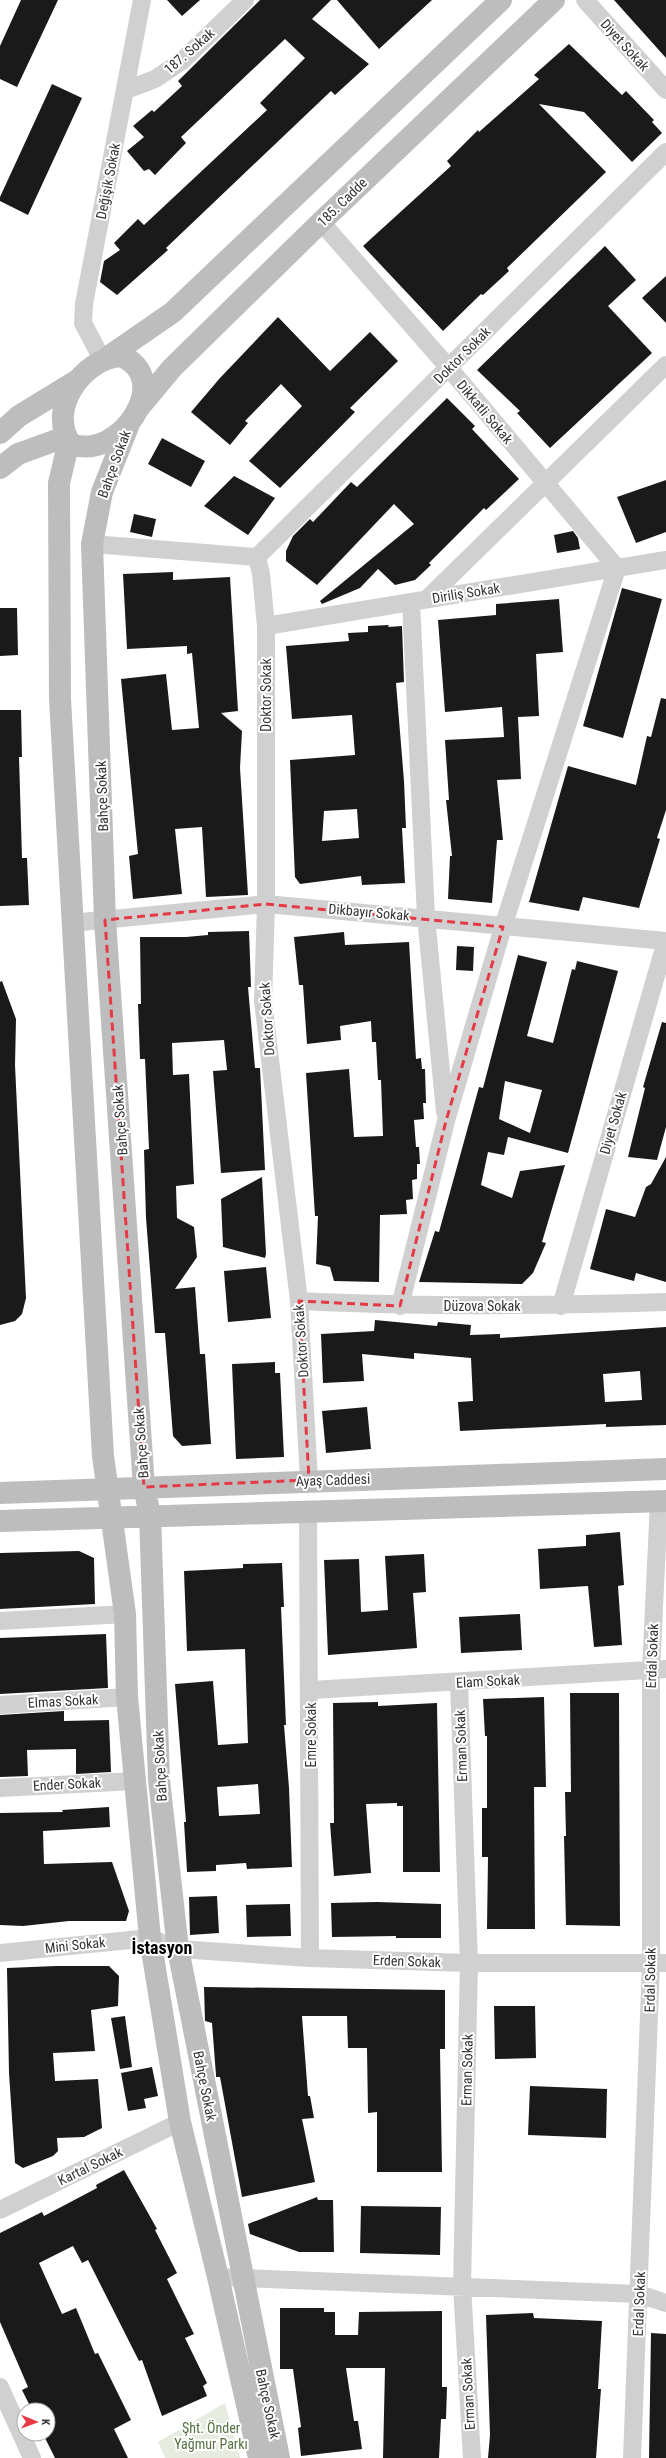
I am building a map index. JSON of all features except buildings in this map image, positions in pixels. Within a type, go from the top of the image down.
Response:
[{"type":"street","name":"Değişik Sokak","points":[[105,358],[83,323],[84,304],[142,0]]},
{"type":"street","name":"187. Sokak","points":[[126,90],[155,79],[182,61],[245,0]]},
{"type":"street","points":[[0,433],[19,416],[79,379],[105,358],[172,312],[502,0]]},
{"type":"street","name":"185. Cadde","points":[[133,417],[172,368],[321,222],[554,0]]},
{"type":"street","name":"Diyet Sokak","points":[[585,0],[666,90]]},
{"type":"street","name":"Doktor Sokak","points":[[309,1480],[299,1301],[263,1001],[266,904],[266,626],[261,574],[257,557],[666,152]]},
{"type":"street","name":"Dikkatli Sokak","points":[[321,222],[449,368],[617,568]]},
{"type":"street","points":[[79,379],[64,411],[63,426],[67,439],[78,447],[100,445],[117,436],[133,417],[142,397],[143,382],[140,370],[128,359],[121,356],[105,358]]},
{"type":"street","points":[[446,1121],[426,917],[419,600],[545,484],[666,365]]},
{"type":"street","name":"Bahçe Sokak","points":[[133,417],[102,492],[92,544],[105,920],[144,1487],[150,1515],[159,1780],[178,1949],[242,2278],[279,2458]]},
{"type":"street","points":[[0,468],[18,454],[67,439]]},
{"type":"street","name":"Bahçe Sokak","points":[[67,439],[59,483],[60,699],[71,923],[103,1456],[108,1489],[110,1517],[118,1555],[125,1614],[126,1697],[150,1938],[180,2122],[218,2277],[259,2458]]},
{"type":"street","points":[[92,544],[257,557]]},
{"type":"street","name":"Diriliş Sokak","points":[[266,626],[666,560]]},
{"type":"street","points":[[400,1306],[446,1121],[502,927],[617,568]]},
{"type":"street","name":"Dikbayır Sokak","points":[[71,923],[266,904],[426,917],[502,927],[666,941]]},
{"type":"street","name":"Diyet Sokak","points":[[561,1306],[666,941]]},
{"type":"street","name":"Düzova Sokak","points":[[299,1301],[400,1306],[561,1306],[666,1302]]},
{"type":"street","name":"Ayaş Caddesi","points":[[0,1493],[309,1480],[666,1469]]},
{"type":"street","points":[[0,1521],[150,1515],[308,1512],[662,1501]]},
{"type":"street","name":"Erdal Sokak","points":[[632,2458],[658,1963],[659,1670],[662,1501]]},
{"type":"street","name":"Emre Sokak","points":[[308,1512],[311,1690],[310,1958]]},
{"type":"street","points":[[0,1621],[125,1614]]},
{"type":"street","name":"Elam Sokak","points":[[311,1690],[659,1670]]},
{"type":"street","name":"Erman Sokak","points":[[459,1682],[469,1963],[462,2286],[472,2458]]},
{"type":"street","name":"Elmas Sokak","points":[[0,1704],[126,1697]]},
{"type":"street","name":"Ender Sokak","points":[[0,1788],[135,1781]]},
{"type":"street","name":"Erden Sokak","points":[[150,1938],[178,1949],[310,1958],[469,1963],[658,1963]]},
{"type":"street","name":"Mini Sokak","points":[[0,1953],[150,1938]]},
{"type":"street","name":"Kartal Sokak","points":[[0,2210],[180,2122]]},
{"type":"street","points":[[218,2277],[640,2294],[666,2303]]},
{"type":"street","points":[[0,2386],[32,2458]]},
{"type":"highlighted area","points":[[266,904],[503,927],[446,1121],[400,1306],[299,1301],[309,1480],[144,1487],[105,920]]},
{"type":"green space","name":"Şht. Önder Yağmur Parkı","points":[[225,2403],[240,2458],[165,2458],[158,2442]]},
{"type":"district","name":"İstasyon","points":[[162,1948]]}]
